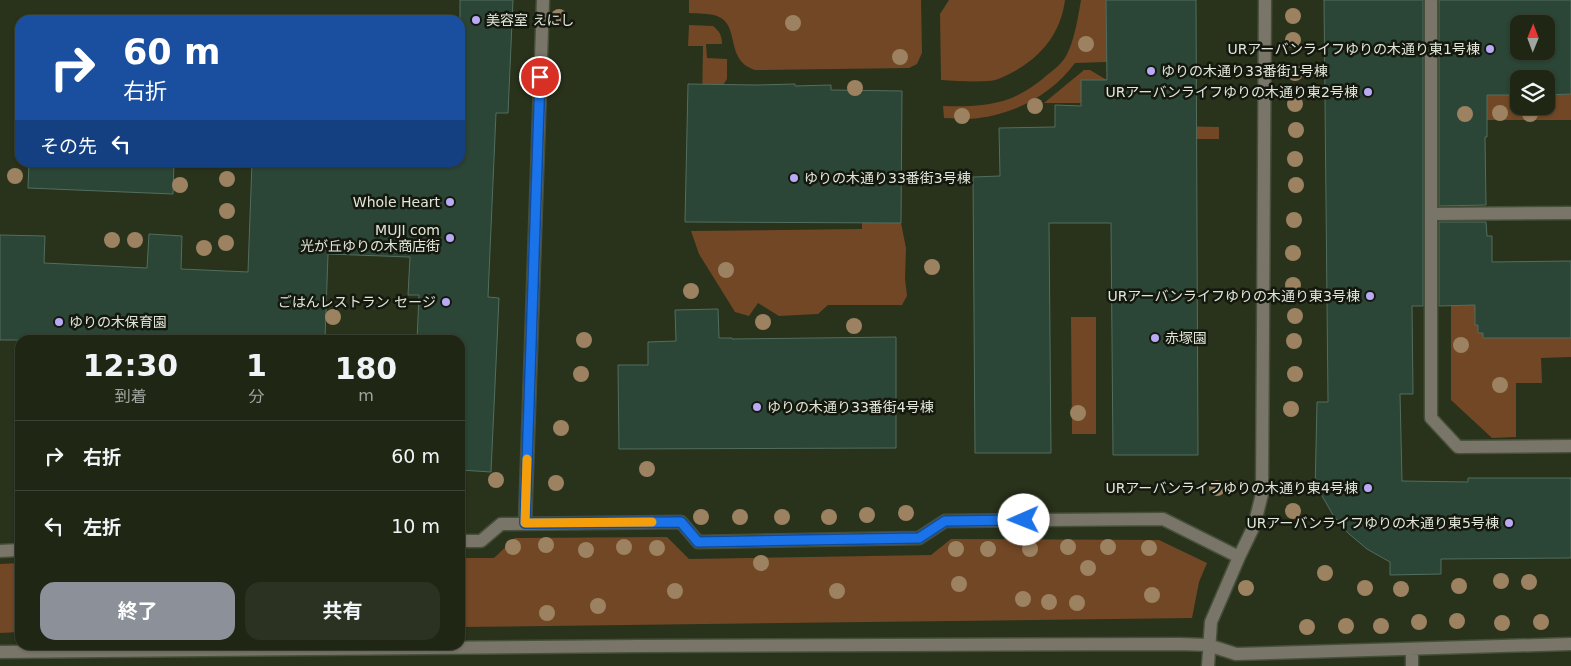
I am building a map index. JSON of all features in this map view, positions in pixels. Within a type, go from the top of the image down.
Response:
[{"type":"street","points":[[525,523],[543,0]]},
{"type":"street","points":[[1208,666],[1211,622],[1254,526],[1262,494],[1265,0]]},
{"type":"street","points":[[1431,0],[1431,418],[1458,447],[1571,446]]},
{"type":"street","points":[[1431,214],[1571,213]]},
{"type":"street","points":[[465,541],[482,541],[501,524],[525,523],[681,522],[698,542],[919,538],[945,521],[1162,519],[1239,557]]},
{"type":"street","points":[[0,551],[15,550]]},
{"type":"street","points":[[465,648],[1161,644],[1208,646],[1236,654],[1571,644]]},
{"type":"street","points":[[1412,649],[1412,666]]},
{"type":"street","points":[[0,652],[223,650]]},
{"type":"shaded area","points":[[689,0],[921,0],[922,53],[917,64],[909,68],[755,70],[745,65],[739,59],[729,27],[724,20],[714,15],[689,13]]},
{"type":"shaded area","points":[[949,0],[1065,0],[1059,23],[1048,43],[1041,51],[1010,74],[991,81],[976,81],[941,80],[940,14]]},
{"type":"shaded area","points":[[1081,0],[1106,0],[1107,62],[1075,63],[1045,93],[1007,112],[975,119],[944,118],[943,106],[986,105],[1010,98],[1035,85],[1056,68],[1066,56],[1070,46]]},
{"type":"shaded area","points":[[1449,0],[1510,83],[1510,115],[1555,115],[1555,95],[1571,94],[1571,120],[1449,120]]},
{"type":"shaded area","points":[[689,25],[713,26],[721,36],[722,44],[706,44],[707,58],[727,59],[727,79],[704,113],[687,113],[687,103],[702,103],[703,46],[688,46]]},
{"type":"shaded area","points":[[1084,70],[1090,70],[1107,80],[1172,126],[1219,127],[1219,139],[1093,139],[1093,103],[1044,103]]},
{"type":"shaded area","points":[[862,222],[901,223],[906,248],[905,279],[907,296],[902,305],[828,305],[818,314],[779,316],[758,303],[749,316],[735,312],[699,254],[691,231],[862,229]]},
{"type":"shaded area","points":[[1451,305],[1475,305],[1475,325],[1478,325],[1478,333],[1483,333],[1483,338],[1571,338],[1571,357],[1541,358],[1542,383],[1516,383],[1516,437],[1492,438],[1451,400]]},
{"type":"shaded area","points":[[1071,317],[1096,317],[1096,434],[1072,434]]},
{"type":"shaded area","points":[[667,537],[689,559],[931,555],[951,539],[1159,540],[1207,563],[1199,582],[1192,618],[465,627],[465,558],[494,558],[515,538]]},
{"type":"shaded area","points":[[15,563],[15,632],[0,633],[0,564]]},
{"type":"building","points":[[460,0],[513,0],[508,113],[496,113],[488,297],[499,298],[491,472],[465,470],[465,335],[417,335],[419,295],[408,295],[410,257],[328,254],[325,335],[15,335],[15,340],[0,340],[0,235],[45,236],[44,263],[147,268],[149,234],[182,236],[181,269],[248,272],[252,167],[465,167],[465,15],[460,15]]},
{"type":"building","name":"赤塚園","points":[[1106,0],[1196,0],[1198,455],[1113,455],[1111,223],[1049,223],[1051,453],[975,453],[973,177],[1000,176],[999,128],[1055,127],[1055,105],[1081,106],[1081,80],[1107,80]]},
{"type":"building","points":[[1324,0],[1423,0],[1423,306],[1412,306],[1413,394],[1400,394],[1402,481],[1468,482],[1468,478],[1571,478],[1571,558],[1441,559],[1441,574],[1390,575],[1390,562],[1367,549],[1348,533],[1333,515],[1321,494],[1315,493],[1317,402],[1328,402]]},
{"type":"building","points":[[1439,0],[1571,0],[1571,94],[1555,95],[1555,70],[1510,70],[1510,95],[1487,95],[1487,137],[1485,137],[1486,205],[1439,206]]},
{"type":"building","name":"ゆりの木通り33番街3号棟","points":[[688,84],[831,85],[831,90],[902,91],[901,223],[685,222]]},
{"type":"building","points":[[29,167],[174,167],[173,194],[28,188]]},
{"type":"building","points":[[1439,222],[1486,222],[1487,236],[1492,236],[1492,262],[1571,261],[1571,338],[1483,338],[1483,333],[1478,333],[1478,325],[1475,325],[1475,305],[1439,306]]},
{"type":"building","name":"ゆりの木通り33番街4号棟","points":[[718,309],[719,338],[896,337],[896,448],[619,449],[618,365],[648,365],[648,342],[676,341],[675,310]]},
{"type":"slow traffic","points":[[527,459],[525,523],[652,522]]},
{"type":"place","name":"美容室 えにし","points":[[476,20]]},
{"type":"place","name":"URアーバンライフゆりの木通り東1号棟","points":[[1490,49]]},
{"type":"place","name":"ゆりの木通り33番街1号棟","points":[[1151,71]]},
{"type":"place","name":"URアーバンライフゆりの木通り東2号棟","points":[[1368,92]]},
{"type":"place","name":"ゆりの木通り33番街3号棟","points":[[794,178]]},
{"type":"place","name":"Whole Heart","points":[[450,202]]},
{"type":"place","name":"MUJI com 光が丘ゆりの木商店街","points":[[450,238]]},
{"type":"place","name":"URアーバンライフゆりの木通り東3号棟","points":[[1370,296]]},
{"type":"place","name":"ごはんレストラン セージ","points":[[446,302]]},
{"type":"place","name":"ゆりの木保育園","points":[[59,322]]},
{"type":"place","name":"赤塚園","points":[[1155,338]]},
{"type":"place","name":"ゆりの木通り33番街4号棟","points":[[757,407]]},
{"type":"place","name":"URアーバンライフゆりの木通り東4号棟","points":[[1368,488]]},
{"type":"place","name":"URアーバンライフゆりの木通り東5号棟","points":[[1509,523]]},
{"type":"route","points":[[540,77],[525,523],[681,522],[698,542],[919,538],[945,521],[1024,520]]}]
